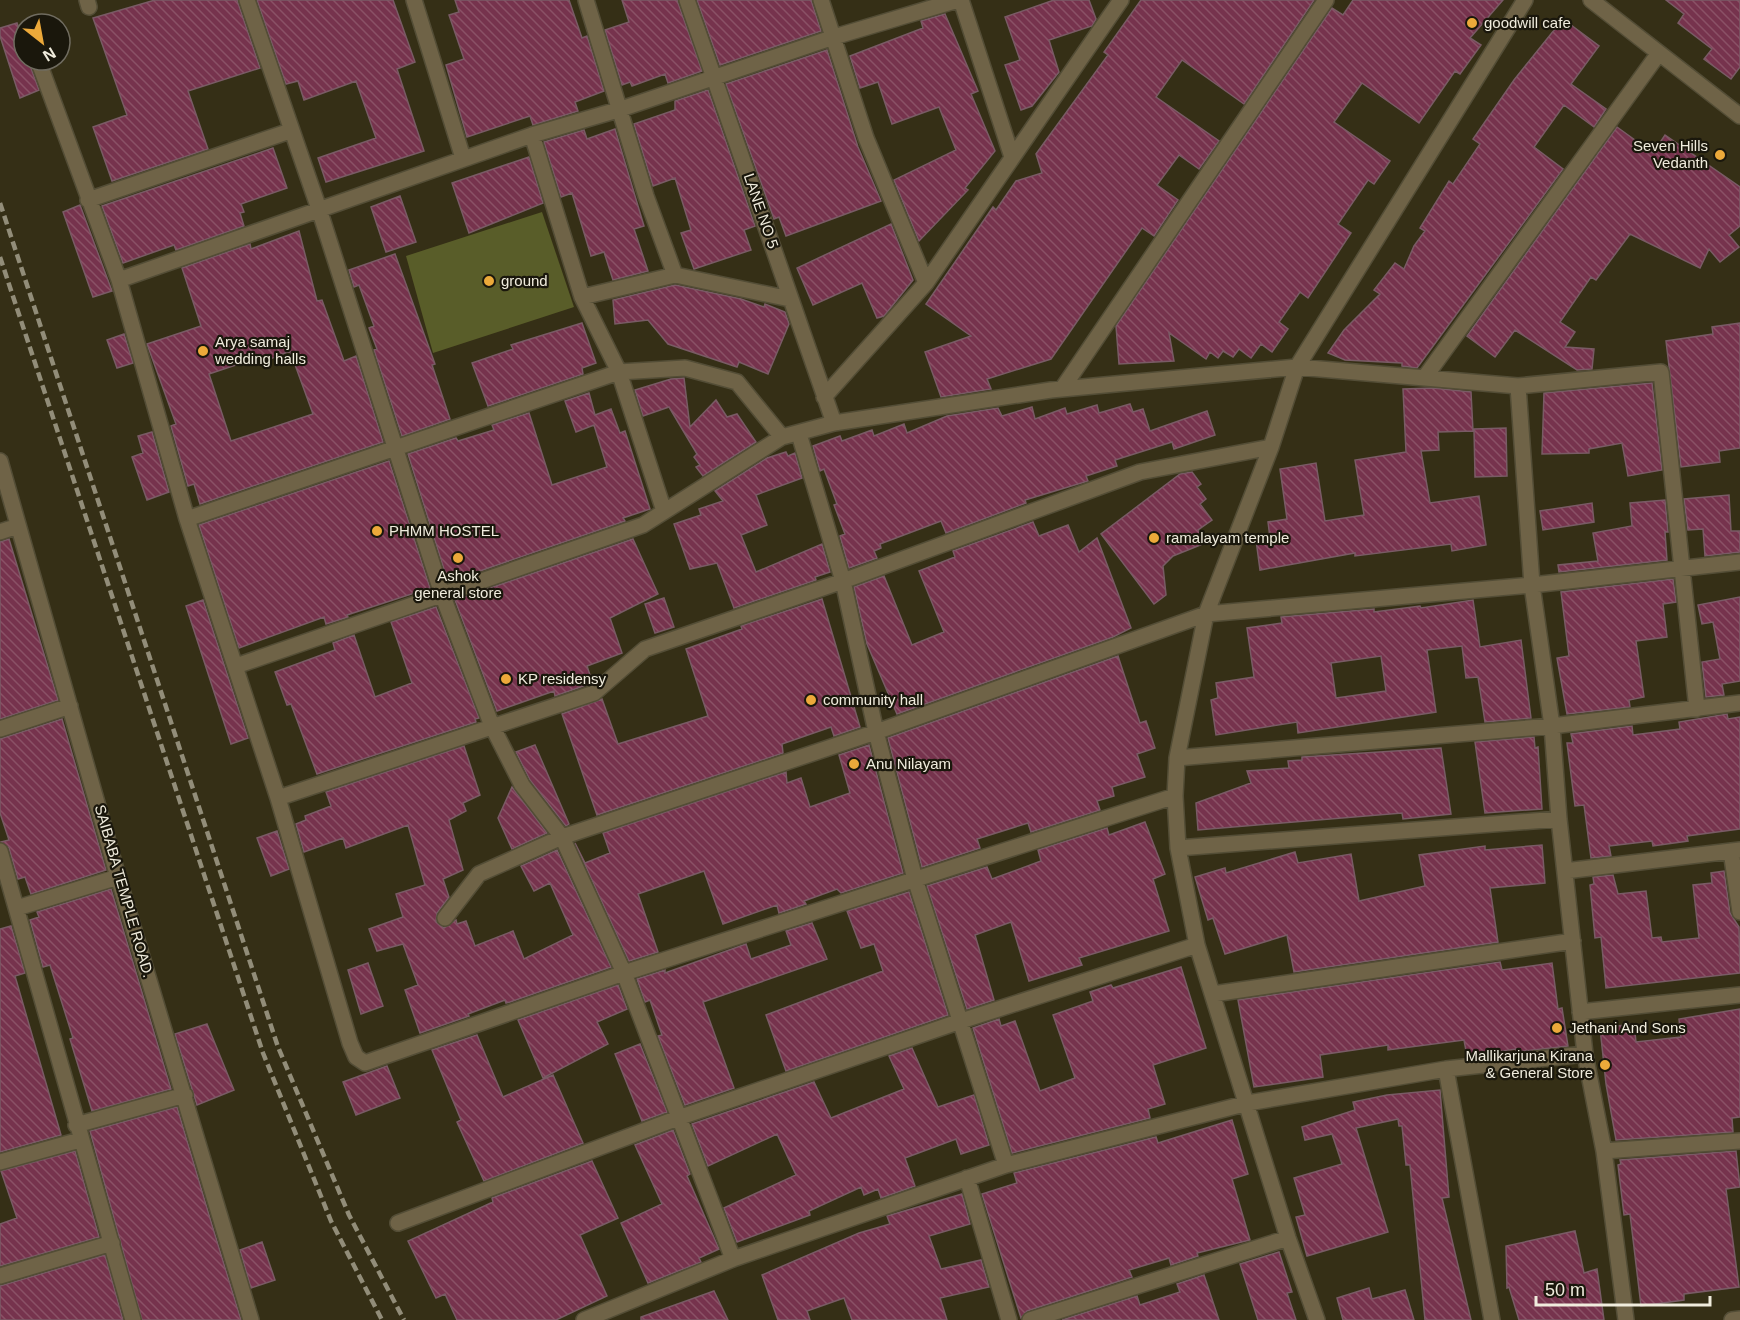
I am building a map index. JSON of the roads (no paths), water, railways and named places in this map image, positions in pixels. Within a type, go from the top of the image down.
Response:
[{"type":"street","points":[[247,0],[290,131],[319,209],[442,594],[492,726],[522,785],[562,837],[624,973],[733,1259]]},
{"type":"street","points":[[414,0],[464,158]]},
{"type":"street","points":[[586,0],[646,195],[675,275]]},
{"type":"street","name":"LANE NO 5","points":[[687,0],[834,423]]},
{"type":"street","points":[[821,0],[866,138],[926,283]]},
{"type":"street","points":[[118,280],[532,135],[621,109],[834,37],[960,0],[1012,157]]},
{"type":"street","points":[[1062,389],[1326,0]]},
{"type":"street","points":[[1317,1320],[1288,1238],[1248,1102],[1197,945],[1178,848],[1175,796],[1177,758],[1206,614],[1270,447],[1297,367],[1526,0]]},
{"type":"street","points":[[1591,0],[1740,116]]},
{"type":"street","points":[[825,398],[926,283],[1115,4]]},
{"type":"street","points":[[1425,377],[1659,53]]},
{"type":"street","points":[[42,72],[118,280],[188,519],[278,798],[350,1044],[356,1057],[365,1063],[624,973],[1175,796]]},
{"type":"street","points":[[88,200],[290,131]]},
{"type":"street","points":[[532,135],[582,297],[619,372],[664,511]]},
{"type":"street","points":[[582,297],[675,275],[790,299]]},
{"type":"street","points":[[236,666],[643,525],[782,437],[834,423],[1062,389],[1297,367],[1518,386],[1661,372],[1697,709]]},
{"type":"street","points":[[188,519],[619,372],[685,368],[737,382],[782,437]]},
{"type":"street","points":[[1518,386],[1532,585],[1552,726],[1559,819],[1584,1054],[1604,1151],[1626,1320]]},
{"type":"street","points":[[799,434],[843,581],[876,732],[915,879],[958,1022],[1006,1165]]},
{"type":"street","points":[[278,798],[594,693],[645,649],[843,581],[1140,472],[1270,447]]},
{"type":"street","name":"SAIBABA TEMPLE ROAD.","points":[[0,461],[118,877],[251,1320]]},
{"type":"street","points":[[0,532],[18,526]]},
{"type":"street","points":[[445,918],[479,874],[562,837],[876,732],[1206,614],[1532,585],[1740,562]]},
{"type":"street","points":[[1177,758],[1552,726],[1740,703]]},
{"type":"street","points":[[0,729],[70,706]]},
{"type":"street","points":[[1178,848],[1559,819]]},
{"type":"street","points":[[1565,871],[1735,850],[1740,912]]},
{"type":"street","points":[[0,851],[78,1133],[133,1320]]},
{"type":"street","points":[[17,908],[118,877]]},
{"type":"street","points":[[1213,994],[1573,941]]},
{"type":"street","points":[[398,1223],[678,1118],[958,1022],[1197,945]]},
{"type":"street","points":[[1580,1012],[1740,995]]},
{"type":"street","points":[[584,1320],[733,1259],[1006,1165],[1248,1102],[1446,1069],[1584,1054]]},
{"type":"street","points":[[1446,1069],[1492,1320]]},
{"type":"street","points":[[0,1162],[185,1095]]},
{"type":"street","points":[[1604,1151],[1740,1141]]},
{"type":"street","points":[[967,1178],[1009,1320]]},
{"type":"street","points":[[1030,1320],[1288,1238]]},
{"type":"street","points":[[0,1276],[112,1243]]},
{"type":"street","points":[[1731,1320],[1740,1319]]},
{"type":"railway","points":[[0,203],[278,1047],[349,1215],[404,1320]]},
{"type":"railway","points":[[0,257],[263,1053],[331,1221],[382,1320]]},
{"type":"place","name":"goodwill cafe","points":[[1472,23]]},
{"type":"place","name":"Seven Hills Vedanth","points":[[1720,155]]},
{"type":"place","name":"ground","points":[[489,281]]},
{"type":"place","name":"Arya samaj wedding halls","points":[[203,351]]},
{"type":"place","name":"PHMM HOSTEL","points":[[377,531]]},
{"type":"place","name":"ramalayam temple","points":[[1154,538]]},
{"type":"place","name":"Ashok general store","points":[[458,558]]},
{"type":"place","name":"KP residensy","points":[[506,679]]},
{"type":"place","name":"community hall","points":[[811,700]]},
{"type":"place","name":"Anu Nilayam","points":[[854,764]]},
{"type":"place","name":"Jethani And Sons","points":[[1557,1028]]},
{"type":"place","name":"Mallikarjuna Kirana & General Store","points":[[1605,1065]]}]
